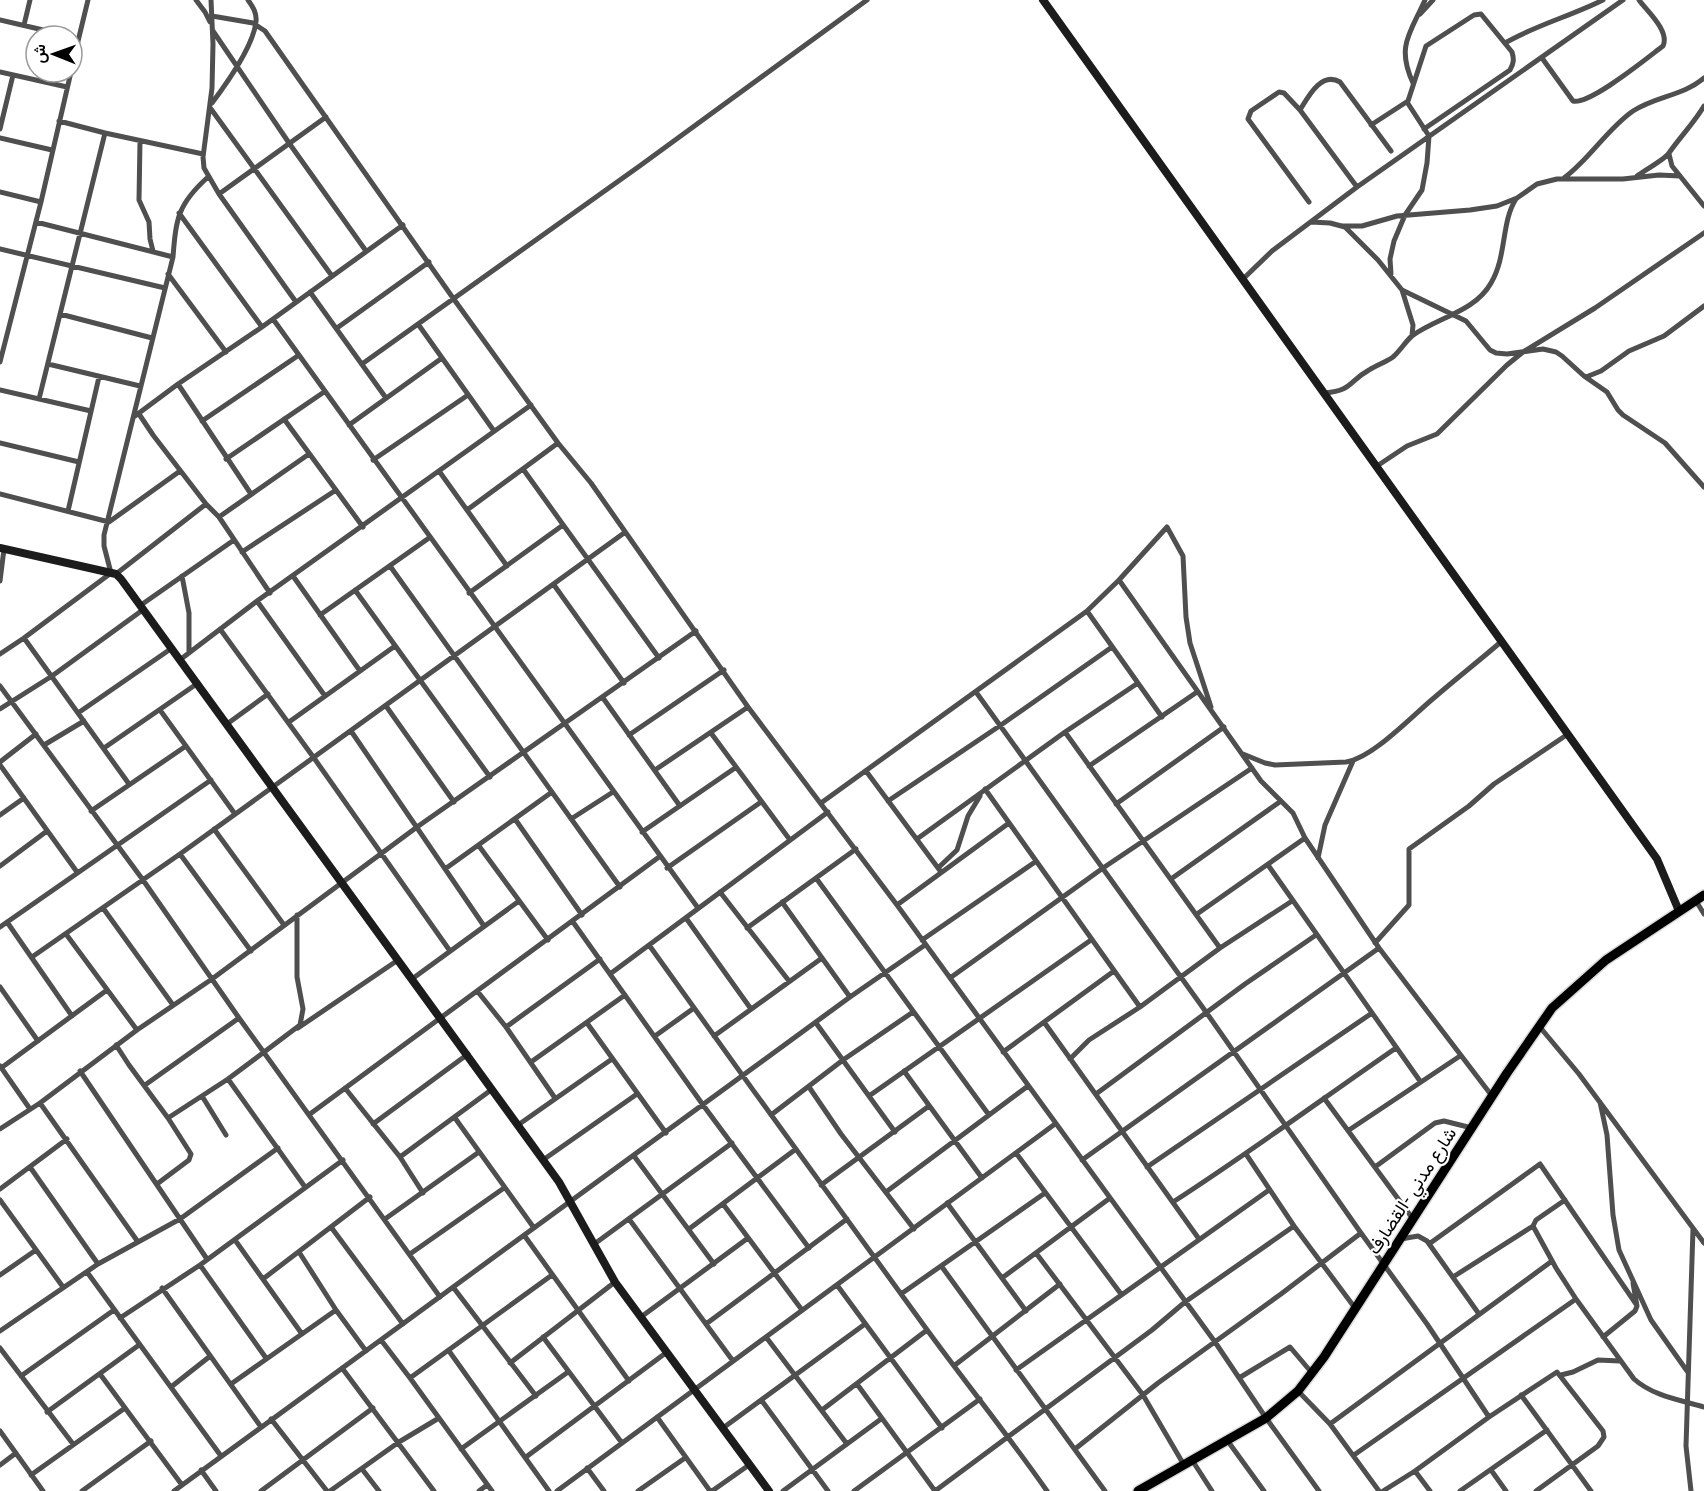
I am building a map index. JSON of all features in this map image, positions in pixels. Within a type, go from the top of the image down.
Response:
[{"type":"highway","name":"شارع مدني -القضارف","points":[[1138,1491],[1266,1418],[1298,1391],[1384,1265],[1492,1096],[1552,1008],[1624,946],[1700,898]]},
{"type":"street","points":[[24,24],[30,0]]},
{"type":"street","points":[[82,24],[88,0]]},
{"type":"street","points":[[196,0],[207,15],[213,30],[289,143],[366,251]]},
{"type":"street","points":[[211,0],[213,30],[211,107],[203,154],[204,168],[219,194],[296,302]]},
{"type":"street","points":[[211,107],[237,65],[255,24],[255,10],[248,0]]},
{"type":"street","points":[[362,364],[867,0]]},
{"type":"street","points":[[1043,0],[1657,859],[1679,912]]},
{"type":"street","points":[[1413,83],[1404,61],[1404,49],[1425,0]]},
{"type":"street","points":[[1417,17],[1433,0]]},
{"type":"street","points":[[1505,43],[1526,31],[1579,12],[1603,0]]},
{"type":"street","points":[[1243,279],[1272,251],[1357,187],[1623,0]]},
{"type":"street","points":[[1542,58],[1573,101],[1582,102],[1601,91],[1663,46],[1665,41],[1663,33],[1639,0]]},
{"type":"street","points":[[1371,125],[1407,102],[1426,46],[1474,15],[1484,16],[1514,58],[1513,65],[1510,70],[1424,129]]},
{"type":"street","points":[[212,16],[255,24],[265,31],[453,298],[558,443],[591,483],[748,707],[856,849],[1215,1342],[1315,1490]]},
{"type":"street","points":[[0,20],[24,25]]},
{"type":"street","points":[[0,72],[67,87]]},
{"type":"street","points":[[0,129],[13,75]]},
{"type":"street","points":[[1300,110],[1315,88],[1323,81],[1331,78],[1340,82],[1391,151]]},
{"type":"street","points":[[1564,178],[1580,166],[1632,112],[1642,106],[1685,91],[1704,78]]},
{"type":"street","points":[[0,362],[36,222],[68,84]]},
{"type":"street","points":[[1309,202],[1248,116],[1251,111],[1282,92],[1300,110],[1357,187]]},
{"type":"street","points":[[1391,276],[1391,251],[1405,215],[1422,190],[1426,177],[1429,136],[1407,102]]},
{"type":"street","points":[[1704,106],[1688,130],[1671,147],[1669,154],[1670,161],[1680,176],[1704,206]]},
{"type":"street","points":[[211,107],[332,276]]},
{"type":"street","points":[[219,194],[326,117]]},
{"type":"street","points":[[59,121],[203,154]]},
{"type":"street","points":[[39,399],[105,133]]},
{"type":"street","points":[[0,138],[52,150]]},
{"type":"street","points":[[140,141],[139,200],[149,222],[153,251]]},
{"type":"street","points":[[1635,177],[1669,154]]},
{"type":"street","points":[[1311,222],[1362,226],[1386,218],[1405,215],[1497,206],[1517,198],[1537,184],[1564,178],[1623,179],[1680,176]]},
{"type":"street","points":[[208,177],[179,213],[173,256],[140,386],[137,415],[103,541],[113,573],[181,659],[440,1019],[468,1054],[491,1090],[543,1160],[570,1202],[615,1282],[769,1491]]},
{"type":"street","points":[[0,192],[40,202]]},
{"type":"street","points":[[1325,393],[1343,390],[1367,370],[1394,356],[1412,336],[1454,315],[1480,297],[1493,280],[1502,256],[1510,208],[1517,198]]},
{"type":"street","points":[[179,213],[262,327]]},
{"type":"street","points":[[36,222],[173,256]]},
{"type":"street","points":[[137,415],[403,225]]},
{"type":"street","points":[[1341,225],[1355,235],[1402,290],[1454,315],[1470,326],[1490,350],[1507,354],[1543,349],[1556,352],[1607,392],[1617,410],[1623,415],[1665,442],[1704,487]]},
{"type":"street","points":[[1377,466],[1407,446],[1437,434],[1523,352],[1595,308],[1704,233]]},
{"type":"street","points":[[0,249],[165,288]]},
{"type":"street","points":[[336,328],[429,262]]},
{"type":"street","points":[[168,274],[225,352]]},
{"type":"street","points":[[1402,290],[1413,325],[1412,336]]},
{"type":"street","points":[[310,291],[386,398]]},
{"type":"street","points":[[1586,377],[1629,351],[1664,336],[1704,306]]},
{"type":"street","points":[[60,315],[152,338]]},
{"type":"street","points":[[273,319],[698,908]]},
{"type":"street","points":[[418,324],[494,431]]},
{"type":"street","points":[[202,421],[299,356]]},
{"type":"street","points":[[349,425],[442,358]]},
{"type":"street","points":[[48,363],[140,386]]},
{"type":"street","points":[[68,511],[99,377]]},
{"type":"street","points":[[178,384],[251,494]]},
{"type":"street","points":[[0,390],[91,411]]},
{"type":"street","points":[[226,459],[324,392]]},
{"type":"street","points":[[373,460],[468,394]]},
{"type":"street","points":[[181,659],[531,405]]},
{"type":"street","points":[[137,415],[206,504],[219,517],[270,593]]},
{"type":"street","points":[[285,419],[363,527]]},
{"type":"street","points":[[0,443],[79,462]]},
{"type":"street","points":[[467,510],[558,443]]},
{"type":"street","points":[[219,517],[309,454]]},
{"type":"street","points":[[523,469],[659,658]]},
{"type":"street","points":[[109,522],[180,471]]},
{"type":"street","points":[[439,471],[507,566]]},
{"type":"street","points":[[242,552],[336,490]]},
{"type":"street","points":[[0,494],[109,522]]},
{"type":"street","points":[[0,654],[206,504]]},
{"type":"street","points":[[469,593],[563,525]]},
{"type":"street","points":[[821,803],[1087,611],[1167,527],[1183,556],[1186,617],[1190,643],[1213,712]]},
{"type":"street","points":[[32,957],[180,854],[624,533]]},
{"type":"street","points":[[320,615],[429,538]]},
{"type":"street","points":[[0,709],[52,676],[182,576],[234,540]]},
{"type":"street","points":[[0,581],[2,549],[113,573]]},
{"type":"street","points":[[390,566],[620,887]]},
{"type":"street","points":[[182,576],[189,613],[189,653]]},
{"type":"street","points":[[293,576],[360,672]]},
{"type":"street","points":[[1119,580],[1251,768],[1293,813],[1305,838],[1377,945],[1492,1096]]},
{"type":"street","points":[[554,585],[624,683]]},
{"type":"street","points":[[356,590],[490,777]]},
{"type":"street","points":[[257,602],[325,696]]},
{"type":"street","points":[[1087,611],[1161,717]]},
{"type":"street","points":[[220,629],[289,722],[450,951]]},
{"type":"street","points":[[0,1129],[30,1110],[116,1045],[251,951],[417,827],[696,632]]},
{"type":"street","points":[[24,638],[129,784]]},
{"type":"street","points":[[1242,754],[1265,764],[1275,765],[1353,761],[1389,738],[1502,641]]},
{"type":"street","points":[[289,722],[395,646]]},
{"type":"street","points":[[888,801],[1112,647]]},
{"type":"street","points":[[78,712],[172,648]]},
{"type":"street","points":[[629,735],[724,670]]},
{"type":"street","points":[[104,748],[198,683]]},
{"type":"street","points":[[916,839],[1065,732],[1138,683]]},
{"type":"street","points":[[0,686],[143,880],[239,1018],[440,1297]]},
{"type":"street","points":[[976,692],[1206,1012],[1489,1416]]},
{"type":"street","points":[[1089,766],[1197,692]]},
{"type":"street","points":[[227,724],[268,694]]},
{"type":"street","points":[[603,698],[680,806]]},
{"type":"street","points":[[386,706],[454,802]]},
{"type":"street","points":[[655,771],[748,707]]},
{"type":"street","points":[[160,710],[235,814]]},
{"type":"street","points":[[44,745],[84,721]]},
{"type":"street","points":[[1116,804],[1224,727]]},
{"type":"street","points":[[351,731],[484,926]]},
{"type":"street","points":[[1065,732],[1220,948]]},
{"type":"street","points":[[711,733],[790,840]]},
{"type":"street","points":[[36,734],[0,764],[77,872]]},
{"type":"street","points":[[1082,1160],[1377,945],[1409,905],[1409,849],[1469,806],[1494,784],[1568,734]]},
{"type":"street","points":[[91,811],[186,746]]},
{"type":"street","points":[[1318,858],[1325,825],[1353,761]]},
{"type":"street","points":[[642,832],[735,768]]},
{"type":"street","points":[[950,978],[1103,868],[1251,768]]},
{"type":"street","points":[[866,771],[940,870]]},
{"type":"street","points":[[0,927],[210,780]]},
{"type":"street","points":[[983,791],[1009,823],[1140,1007]]},
{"type":"street","points":[[940,870],[957,850],[968,816],[983,791]]},
{"type":"street","points":[[445,869],[552,792]]},
{"type":"street","points":[[571,819],[613,792]]},
{"type":"street","points":[[0,815],[24,798]]},
{"type":"street","points":[[1171,879],[1281,801]]},
{"type":"street","points":[[667,868],[761,802]]},
{"type":"street","points":[[610,974],[828,812]]},
{"type":"street","points":[[515,819],[582,915]]},
{"type":"street","points":[[897,905],[940,870],[1009,823]]},
{"type":"street","points":[[214,829],[284,925]]},
{"type":"street","points":[[0,866],[47,831]]},
{"type":"street","points":[[1197,915],[1305,838]]},
{"type":"street","points":[[479,846],[548,940]]},
{"type":"street","points":[[747,928],[856,849]]},
{"type":"street","points":[[180,854],[251,951]]},
{"type":"street","points":[[310,1114],[659,857]]},
{"type":"street","points":[[174,1491],[1035,862]]},
{"type":"street","points":[[1268,865],[1420,1081]]},
{"type":"street","points":[[816,878],[989,1115]]},
{"type":"street","points":[[720,892],[789,981]]},
{"type":"street","points":[[1700,898],[1704,914]]},
{"type":"street","points":[[412,979],[519,901]]},
{"type":"street","points":[[1070,1059],[1089,1040],[1140,1007],[1220,948],[1292,901]]},
{"type":"street","points":[[782,902],[850,997]]},
{"type":"street","points":[[103,908],[173,1005]]},
{"type":"street","points":[[297,915],[297,978],[303,1009],[297,1029]]},
{"type":"street","points":[[686,918],[752,1009]]},
{"type":"street","points":[[7,922],[72,1016]]},
{"type":"street","points":[[573,922],[703,1105],[809,1248]]},
{"type":"street","points":[[66,934],[137,1030]]},
{"type":"street","points":[[1096,1094],[1206,1012],[1316,935]]},
{"type":"street","points":[[869,1096],[1091,940]]},
{"type":"street","points":[[649,945],[927,1330],[1047,1491]]},
{"type":"street","points":[[714,1036],[822,958]]},
{"type":"street","points":[[506,1027],[600,959]]},
{"type":"street","points":[[168,1118],[228,1079],[398,960]]},
{"type":"street","points":[[1003,1052],[1114,971]]},
{"type":"street","points":[[0,987],[38,1041]]},
{"type":"street","points":[[30,1110],[1,1067],[108,990]]},
{"type":"street","points":[[478,992],[506,1027],[555,1098]]},
{"type":"street","points":[[531,1062],[625,995]]},
{"type":"street","points":[[655,1036],[694,1008]]},
{"type":"street","points":[[771,1115],[843,1060],[913,1012]]},
{"type":"street","points":[[1147,1167],[1372,1013]]},
{"type":"street","points":[[145,1085],[239,1018]]},
{"type":"street","points":[[1044,1022],[1199,1239]]},
{"type":"street","points":[[587,1023],[666,1133]]},
{"type":"street","points":[[816,1023],[895,1132]]},
{"type":"street","points":[[1539,1026],[1600,1102],[1704,1243]]},
{"type":"street","points":[[116,1045],[168,1118],[191,1158],[157,1184]]},
{"type":"street","points":[[1173,1202],[1246,1154],[1396,1048]]},
{"type":"street","points":[[373,1124],[468,1054]]},
{"type":"street","points":[[1349,1130],[1460,1056]]},
{"type":"street","points":[[518,1125],[612,1059]]},
{"type":"street","points":[[80,1071],[207,1259]]},
{"type":"street","points":[[904,1071],[982,1178]]},
{"type":"street","points":[[228,1079],[305,1187]]},
{"type":"street","points":[[886,1192],[1028,1086]]},
{"type":"street","points":[[809,1087],[914,1228]]},
{"type":"street","points":[[345,1088],[400,1157],[423,1192]]},
{"type":"street","points":[[400,1157],[491,1090]]},
{"type":"street","points":[[543,1160],[637,1094]]},
{"type":"street","points":[[202,1096],[226,1135]]},
{"type":"street","points":[[1324,1098],[1413,1220]]},
{"type":"street","points":[[40,1102],[138,1242]]},
{"type":"street","points":[[1600,1102],[1607,1135],[1615,1234],[1619,1250],[1651,1320],[1688,1371]]},
{"type":"street","points":[[822,1185],[929,1106]]},
{"type":"street","points":[[455,1118],[534,1228]]},
{"type":"street","points":[[1375,1167],[1435,1123],[1444,1121],[1472,1128]]},
{"type":"street","points":[[557,1491],[1055,1124]]},
{"type":"street","points":[[0,1189],[67,1139]]},
{"type":"street","points":[[593,1245],[732,1143]]},
{"type":"street","points":[[0,1331],[98,1264],[180,1219],[278,1148]]},
{"type":"street","points":[[689,1229],[796,1149]]},
{"type":"street","points":[[385,1219],[479,1152]]},
{"type":"street","points":[[1016,1153],[1121,1294]]},
{"type":"street","points":[[1246,1154],[1294,1226],[1355,1308]]},
{"type":"street","points":[[634,1156],[714,1264]]},
{"type":"street","points":[[120,1318],[162,1288],[200,1265],[343,1160]]},
{"type":"street","points":[[1429,1244],[1541,1165],[1636,1304]]},
{"type":"street","points":[[30,1167],[98,1264]]},
{"type":"street","points":[[410,1254],[504,1188]]},
{"type":"street","points":[[1017,1370],[1269,1190]]},
{"type":"street","points":[[901,1294],[1045,1193]]},
{"type":"street","points":[[262,1279],[370,1197]]},
{"type":"street","points":[[1002,1278],[1110,1198]]},
{"type":"street","points":[[0,1200],[63,1287]]},
{"type":"street","points":[[1453,1277],[1533,1226],[1536,1220],[1565,1200]]},
{"type":"street","points":[[947,1203],[1026,1311]]},
{"type":"street","points":[[723,1204],[802,1311]]},
{"type":"street","points":[[630,1219],[733,1361]]},
{"type":"street","points":[[706,1324],[847,1219]]},
{"type":"street","points":[[857,1384],[935,1491],[1046,1410],[1185,1302],[1294,1226]]},
{"type":"street","points":[[1533,1226],[1576,1299],[1634,1379],[1644,1387],[1704,1407]]},
{"type":"street","points":[[331,1227],[403,1324]]},
{"type":"street","points":[[1691,1491],[1686,1458],[1693,1228]]},
{"type":"street","points":[[1074,1449],[1361,1233]]},
{"type":"street","points":[[524,1235],[629,1381]]},
{"type":"street","points":[[1401,1239],[1418,1236],[1429,1244],[1479,1314]]},
{"type":"street","points":[[641,1317],[748,1238]]},
{"type":"street","points":[[235,1240],[302,1334]]},
{"type":"street","points":[[0,1275],[36,1250]]},
{"type":"street","points":[[299,1252],[336,1310],[366,1351]]},
{"type":"street","points":[[1036,1253],[1143,1395],[1188,1462],[1212,1491]]},
{"type":"street","points":[[1330,1424],[1552,1261]]},
{"type":"street","points":[[200,1265],[266,1358]]},
{"type":"street","points":[[942,1267],[1105,1491]]},
{"type":"street","points":[[87,1272],[221,1456]]},
{"type":"street","points":[[411,1378],[552,1275]]},
{"type":"street","points":[[1603,1337],[1634,1312],[1636,1304],[1632,1278]]},
{"type":"street","points":[[510,1363],[615,1282]]},
{"type":"street","points":[[955,1365],[1060,1284]]},
{"type":"street","points":[[837,1285],[942,1428]]},
{"type":"street","points":[[453,1287],[536,1396]]},
{"type":"street","points":[[162,1288],[261,1427]]},
{"type":"street","points":[[1354,1455],[1576,1299]]},
{"type":"street","points":[[21,1376],[114,1310]]},
{"type":"street","points":[[231,1384],[336,1310]]},
{"type":"street","points":[[723,1428],[865,1324]]},
{"type":"street","points":[[822,1410],[927,1330]]},
{"type":"street","points":[[543,1337],[622,1443]]},
{"type":"street","points":[[766,1337],[847,1444]]},
{"type":"street","points":[[381,1340],[492,1491]]},
{"type":"street","points":[[47,1412],[139,1345]]},
{"type":"street","points":[[1239,1378],[1290,1347],[1312,1372]]},
{"type":"street","points":[[0,1348],[73,1444]]},
{"type":"street","points":[[449,1351],[549,1491]]},
{"type":"street","points":[[526,1457],[667,1352]]},
{"type":"street","points":[[171,1387],[210,1357]]},
{"type":"street","points":[[1561,1375],[1598,1360],[1620,1361]]},
{"type":"street","points":[[342,1368],[434,1491]]},
{"type":"street","points":[[1298,1391],[1330,1424],[1381,1491],[1415,1471],[1489,1416],[1557,1371],[1604,1434],[1598,1446],[1537,1491]]},
{"type":"street","points":[[461,1449],[568,1372]]},
{"type":"street","points":[[100,1374],[182,1485]]},
{"type":"street","points":[[1521,1395],[1591,1491]]},
{"type":"street","points":[[854,1491],[980,1399]]},
{"type":"street","points":[[762,1401],[828,1491]]},
{"type":"street","points":[[31,1474],[125,1408]]},
{"type":"street","points":[[261,1491],[373,1408]]},
{"type":"street","points":[[657,1417],[711,1491],[749,1465]]},
{"type":"street","points":[[271,1419],[329,1491],[399,1442],[439,1418]]},
{"type":"street","points":[[783,1491],[881,1419]]},
{"type":"street","points":[[1460,1491],[1546,1430]]},
{"type":"street","points":[[0,1431],[43,1491]]},
{"type":"street","points":[[1227,1440],[1264,1491]]},
{"type":"street","points":[[82,1491],[151,1441]]},
{"type":"street","points":[[0,1465],[16,1453]]},
{"type":"street","points":[[638,1491],[685,1458]]},
{"type":"street","points":[[362,1468],[379,1491]]},
{"type":"street","points":[[587,1468],[604,1491]]},
{"type":"street","points":[[201,1470],[216,1491]]},
{"type":"street","points":[[1491,1470],[1506,1491]]},
{"type":"street","points":[[1415,1471],[1430,1491]]},
{"type":"street","points":[[269,1485],[273,1491]]},
{"type":"street","points":[[478,1491],[487,1485]]}]
